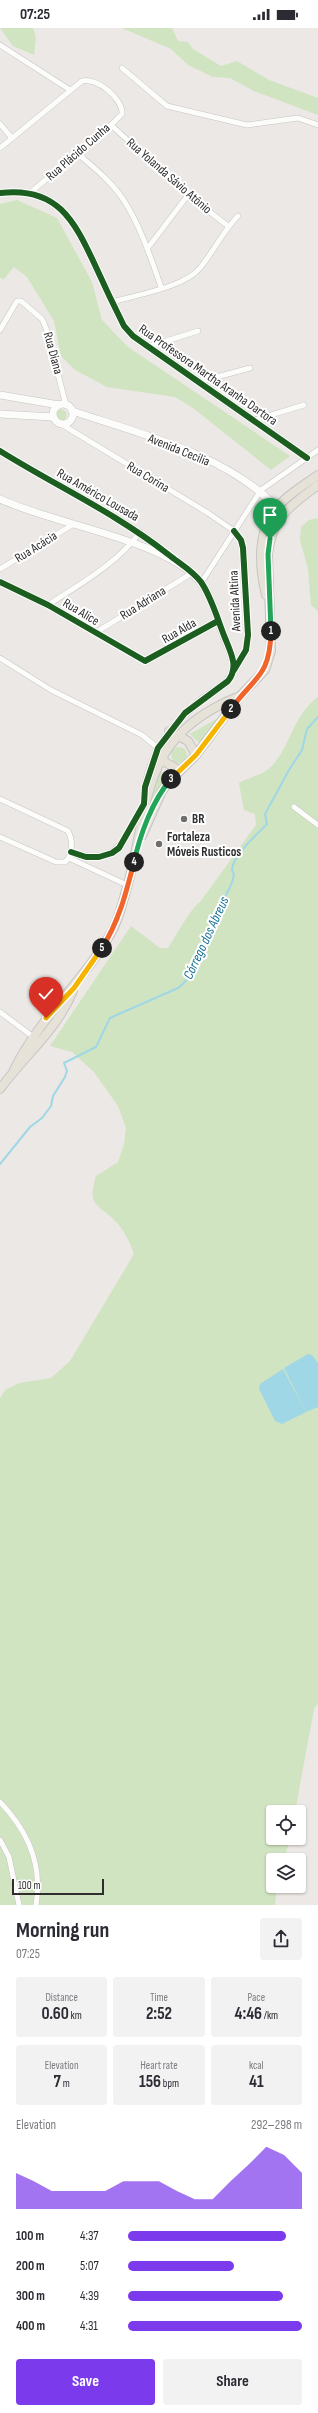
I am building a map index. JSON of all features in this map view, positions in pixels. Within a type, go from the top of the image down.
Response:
[{"type":"main road","points":[[269,607],[263,585],[262,544],[268,520],[276,508],[318,475]]},
{"type":"main road","points":[[138,845],[162,791],[179,770],[196,755],[240,696],[265,670],[270,657],[268,554],[273,530],[280,517],[318,485]]},
{"type":"main road","points":[[0,1089],[14,1070],[54,1026],[66,1006],[74,988],[112,931],[122,907],[138,845],[144,804],[162,757],[192,723],[210,711],[240,696]]},
{"type":"main road","points":[[169,731],[192,745],[196,755]]},
{"type":"main road","points":[[158,748],[162,757],[169,766],[179,770]]},
{"type":"main road","points":[[14,1070],[32,1036],[59,1001],[74,988]]},
{"type":"street","points":[[0,45],[70,90],[0,148]]},
{"type":"street","points":[[122,68],[167,106],[247,125],[298,118],[318,125]]},
{"type":"street","name":"Rua Plácido Cunha","points":[[31,192],[122,114],[122,109],[115,97],[89,79],[82,81],[70,90]]},
{"type":"street","points":[[0,124],[12,138]]},
{"type":"street","name":"Rua Yolanda Sávio Atônio","points":[[110,125],[188,195],[228,226]]},
{"type":"street","points":[[77,153],[111,183],[124,200],[147,249],[161,287]]},
{"type":"street","name":"Rua Professora Martha Aranha Dartora","points":[[0,193],[31,192],[54,202],[65,212],[80,233],[124,326],[147,347],[308,458]]},
{"type":"street","points":[[147,249],[188,195]]},
{"type":"street","points":[[112,302],[179,283],[200,268],[228,226],[238,216]]},
{"type":"street","name":"Rua Diana","points":[[0,330],[17,301],[21,301],[42,319],[46,328],[62,405]]},
{"type":"street","points":[[147,347],[198,331]]},
{"type":"street","points":[[198,382],[250,368]]},
{"type":"street","points":[[0,395],[62,405],[72,411],[70,420],[61,424],[53,417],[0,414]]},
{"type":"street","points":[[53,417],[53,411],[62,405]]},
{"type":"street","points":[[254,420],[304,405]]},
{"type":"street","name":"Avenida Cecilia","points":[[72,411],[196,454],[261,490],[276,508]]},
{"type":"street","name":"Rua Corina","points":[[61,424],[208,513],[234,532]]},
{"type":"street","points":[[201,583],[261,490],[318,450]]},
{"type":"street","name":"Rua Américo Lousada","points":[[0,451],[140,532],[180,564]]},
{"type":"street","points":[[1,501],[72,525],[133,543],[180,564],[192,573],[201,583],[232,656],[234,670],[228,681],[185,714],[169,731],[158,748],[145,787],[144,804],[119,848],[112,853],[100,857],[86,857],[71,852]]},
{"type":"street","name":"Rua Acácia","points":[[0,569],[72,525]]},
{"type":"street","points":[[48,605],[104,567],[133,543],[140,532]]},
{"type":"street","name":"Avenida Altina","points":[[234,532],[241,540],[243,548],[248,635],[246,650],[234,670]]},
{"type":"street","name":"Rua Adriana","points":[[94,633],[192,573]]},
{"type":"street","name":"Rua Alice","points":[[0,582],[48,605],[140,660],[150,660]]},
{"type":"street","name":"Rua Alda","points":[[150,660],[218,621]]},
{"type":"street","points":[[0,658],[51,690],[142,735],[158,748]]},
{"type":"street","points":[[0,799],[68,831],[71,837],[71,852],[69,858],[65,862],[56,862],[0,837]]},
{"type":"street","points":[[294,807],[318,825]]},
{"type":"street","points":[[69,858],[127,886]]},
{"type":"street","points":[[0,1012],[32,1036]]},
{"type":"street","points":[[0,1802],[17,1823],[33,1851],[38,1880],[36,1905]]},
{"type":"street","points":[[0,1840],[9,1857],[19,1905]]},
{"type":"green space","points":[[0,28],[33,28],[36,37],[34,55],[13,46]]},
{"type":"green space","points":[[122,28],[172,28],[178,41],[188,42],[193,49],[221,66],[237,61],[269,80],[318,98],[318,115],[254,91],[230,78],[213,77],[188,65],[171,49]]},
{"type":"green space","points":[[17,200],[57,218],[92,282],[102,320],[128,347],[290,456],[271,470],[193,408],[175,397],[107,387],[75,370],[61,356],[54,321],[27,277],[14,267],[3,280],[0,277],[0,204]]},
{"type":"green space","points":[[61,409],[65,411],[67,415],[65,419],[61,421],[57,419],[55,415],[57,411]]},
{"type":"green space","points":[[318,518],[318,611],[311,605],[308,569],[300,540],[301,527],[309,520]]},
{"type":"green space","points":[[318,697],[318,1703],[314,1709],[296,1805],[266,1805],[266,1845],[288,1845],[286,1853],[266,1853],[266,1893],[276,1893],[275,1905],[0,1905],[0,1398],[5,1390],[19,1383],[51,1378],[70,1361],[134,1254],[128,1239],[121,1228],[96,1204],[93,1194],[96,1176],[118,1162],[124,1145],[126,1128],[118,1106],[94,1072],[72,1052],[50,1046],[131,926],[160,948],[168,948],[188,916],[200,902],[256,825],[255,814],[244,810],[239,783],[264,772],[275,763],[296,724],[309,705]]},
{"type":"green space","points":[[220,717],[200,744],[190,734]]},
{"type":"green space","points":[[176,747],[182,747],[187,752],[185,761],[182,763],[176,763],[171,758],[171,752]]},
{"type":"green space","points":[[160,770],[167,776],[159,787],[145,821]]},
{"type":"water","points":[[308,1354],[312,1355],[318,1363],[318,1407],[306,1412],[284,1368]]},
{"type":"water","points":[[283,1369],[306,1412],[282,1424],[275,1421],[259,1389],[260,1384]]},
{"type":"waterway","name":"Córrego dos Abreus","points":[[0,1164],[30,1127],[42,1118],[51,1106],[53,1096],[67,1071],[64,1063],[96,1047],[110,1018],[178,988],[191,973],[196,965],[216,911],[233,880],[233,865],[240,852],[267,824],[265,814],[289,770],[302,750],[307,729],[318,717]]},
{"type":"cycle path","points":[[0,193],[20,192],[36,195],[50,201],[61,210],[71,221],[79,234],[124,326],[133,336],[307,458]]},
{"type":"cycle path","points":[[0,451],[128,526],[194,574],[201,582],[208,595],[233,660],[233,670],[228,681],[185,713],[158,748],[145,787],[144,804],[119,848],[112,853],[99,857],[86,857],[71,852]]},
{"type":"cycle path","points":[[234,531],[241,540],[243,548],[248,635],[246,650],[234,670]]},
{"type":"cycle path","points":[[0,582],[48,605],[145,661],[218,621]]},
{"type":"place","name":"BR","points":[[184,819]]},
{"type":"place","name":"Fortaleza Móveis Rusticos","points":[[159,844]]},
{"type":"route","points":[[46,1018],[59,1001],[74,988],[100,952],[112,931],[122,907],[138,845],[162,791],[179,770],[196,755],[240,696],[265,670],[271,651],[268,554],[270,539]]}]
